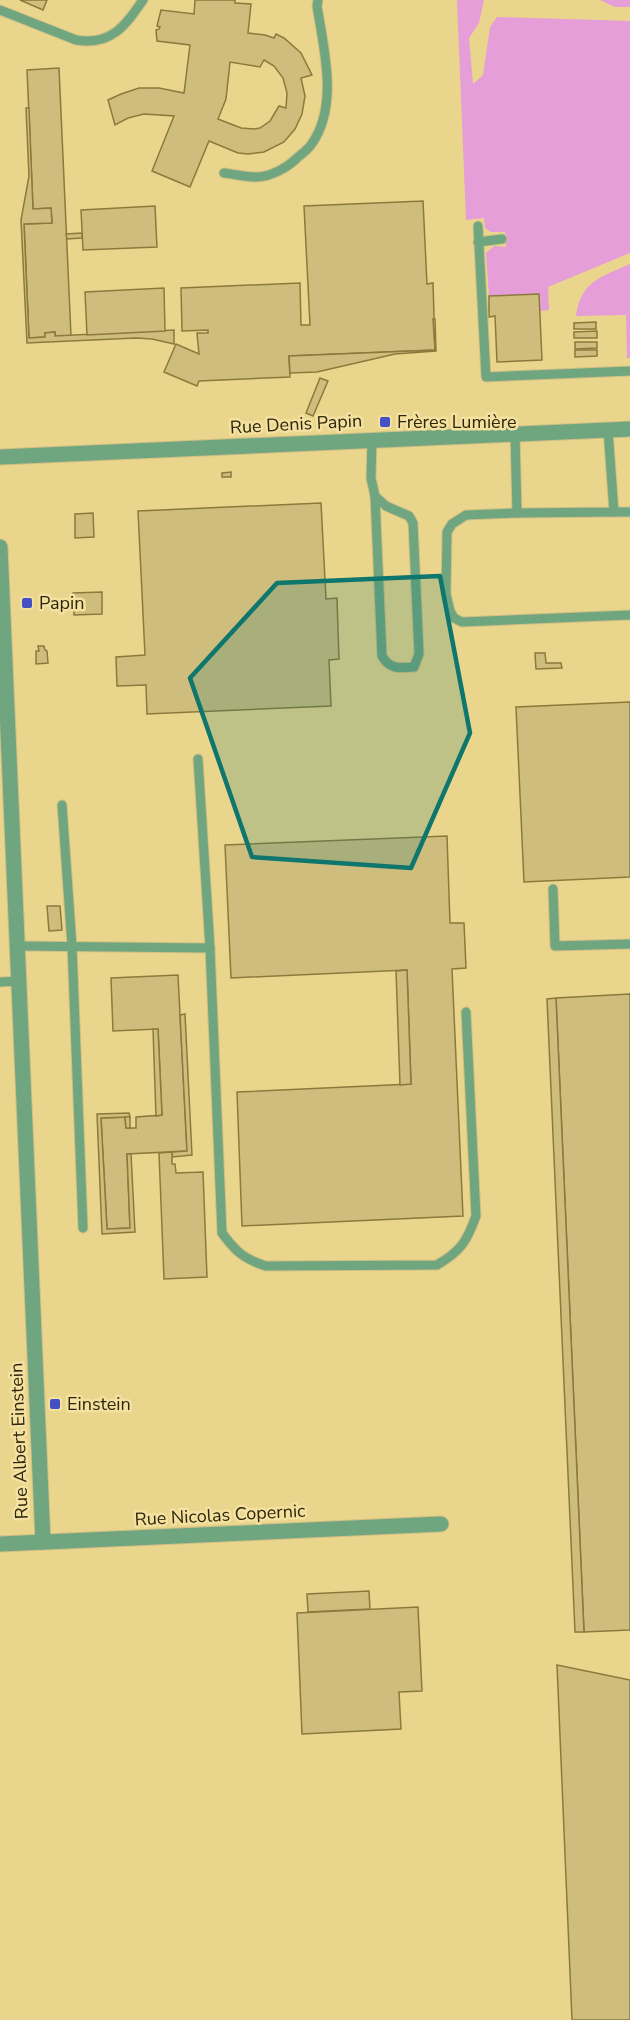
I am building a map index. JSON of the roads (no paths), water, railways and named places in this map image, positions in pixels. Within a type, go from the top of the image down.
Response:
[{"type":"street","name":"Rue Denis Papin","points":[[0,457],[630,429]]},
{"type":"street","name":"Rue Albert Einstein","points":[[0,547],[6,801],[18,946],[43,1542]]},
{"type":"street","name":"Rue Nicolas Copernic","points":[[0,1544],[441,1524]]},
{"type":"lane","points":[[0,10],[76,40],[89,42],[102,40],[116,33],[130,19],[143,0]]},
{"type":"lane","points":[[224,173],[257,177],[277,172],[294,162],[310,146],[320,128],[326,104],[327,71],[318,0]]},
{"type":"lane","points":[[478,226],[486,377],[630,371]]},
{"type":"lane","points":[[478,242],[502,239]]},
{"type":"lane","points":[[608,430],[614,512]]},
{"type":"lane","points":[[515,434],[517,513]]},
{"type":"lane","points":[[372,440],[371,478],[375,496],[382,656],[393,667],[414,667],[420,654],[413,523],[409,516],[386,506],[375,496]]},
{"type":"lane","points":[[630,512],[466,515],[452,524],[447,532],[446,594],[450,611],[454,618],[462,622],[630,615]]},
{"type":"lane","points":[[198,759],[210,948],[222,1233],[234,1250],[249,1260],[266,1266],[437,1265],[455,1255],[469,1236],[476,1216],[466,1012]]},
{"type":"lane","points":[[62,805],[72,946],[83,1228]]},
{"type":"lane","points":[[553,889],[555,946],[630,944]]},
{"type":"lane","points":[[18,946],[210,948]]},
{"type":"lane","points":[[0,982],[19,981]]},
{"type":"place","name":"Frères Lumière","points":[[385,422]]},
{"type":"place","name":"Papin","points":[[27,603]]},
{"type":"place","name":"Einstein","points":[[55,1404]]}]
